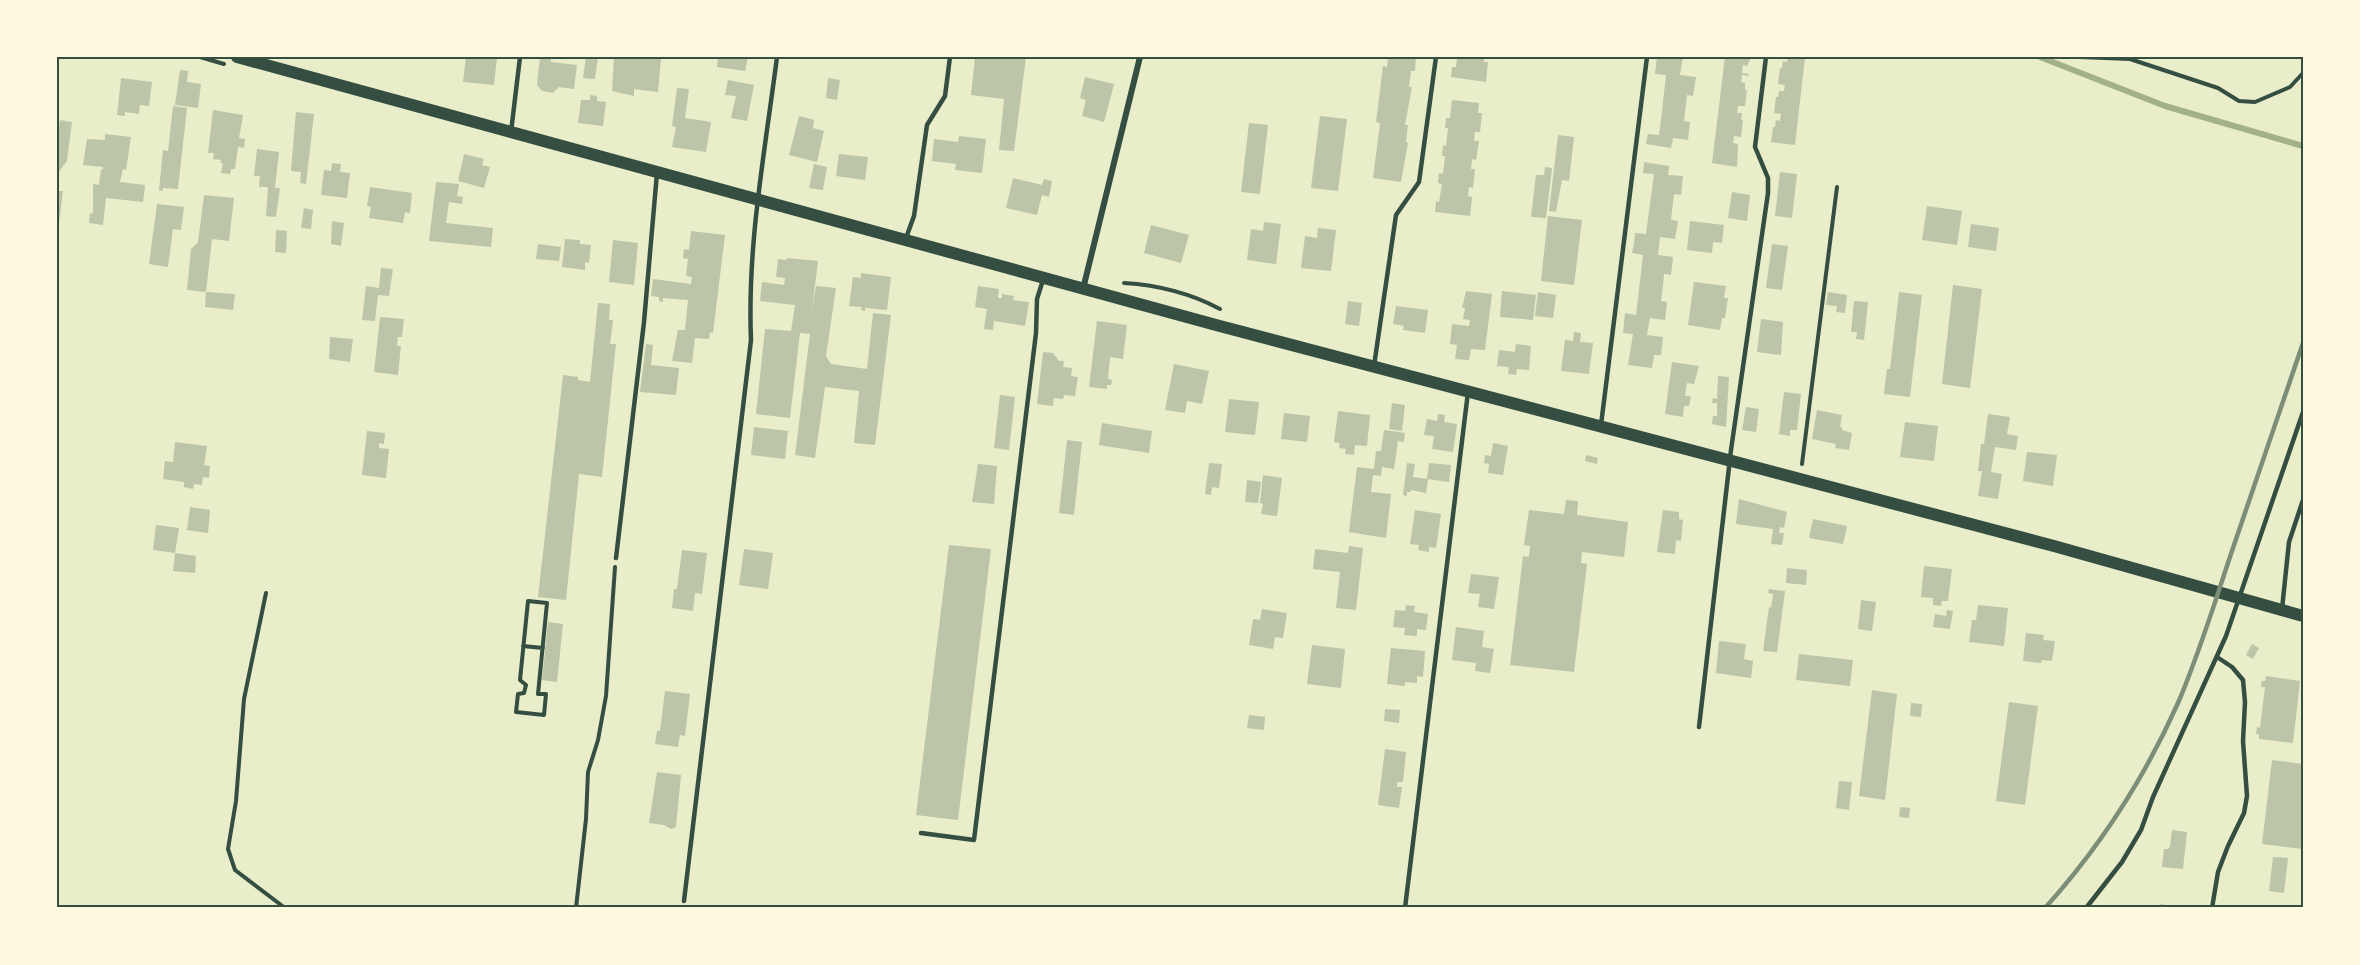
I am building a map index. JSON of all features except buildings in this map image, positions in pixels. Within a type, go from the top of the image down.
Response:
[{"type":"main road","points":[[237,57],[905,241],[2054,546],[2303,616]]},
{"type":"street","points":[[1083,289],[1140,57]]},
{"type":"lane","points":[[511,132],[520,57]]},
{"type":"lane","points":[[684,901],[751,340],[749,295],[753,229],[777,57]]},
{"type":"lane","points":[[905,241],[914,216],[927,125],[945,96],[950,57]]},
{"type":"lane","points":[[1374,366],[1396,215],[1419,182],[1436,57]]},
{"type":"lane","points":[[1601,427],[1647,57]]},
{"type":"lane","points":[[1699,727],[1730,461],[1768,193],[1768,178],[1755,147],[1766,57]]},
{"type":"lane","points":[[616,558],[644,322],[657,172]]},
{"type":"lane","points":[[921,833],[974,840],[1036,333],[1037,299],[1043,278]]},
{"type":"lane","points":[[1405,908],[1468,392]]},
{"type":"lane","points":[[2086,908],[2122,862],[2141,830],[2153,797],[2217,657],[2303,412]]},
{"type":"lane","points":[[2282,610],[2289,542],[2303,500]]},
{"type":"lane","points":[[2212,908],[2218,872],[2244,813],[2247,795],[2243,741],[2245,702],[2243,680],[2232,667],[2217,657]]},
{"type":"path","points":[[2079,57],[2130,59],[2218,88],[2239,101],[2255,102],[2290,87],[2303,73]]},
{"type":"path","points":[[1800,480],[1837,187]]},
{"type":"path","points":[[576,908],[586,819],[588,771],[598,740],[606,696],[616,558]]},
{"type":"path","points":[[266,593],[244,699],[236,801],[228,849],[236,870],[285,908]]},
{"type":"path","points":[[528,601],[547,603],[538,694],[546,694],[544,716],[516,712],[518,694],[524,693],[526,685],[520,680],[523,646],[528,601]]},
{"type":"path","points":[[523,646],[543,648]]},
{"type":"waterway","points":[[2040,57],[2165,106],[2303,146]]},
{"type":"railway","points":[[2045,908],[2084,861],[2136,785],[2178,703],[2201,645],[2303,343]]}]
